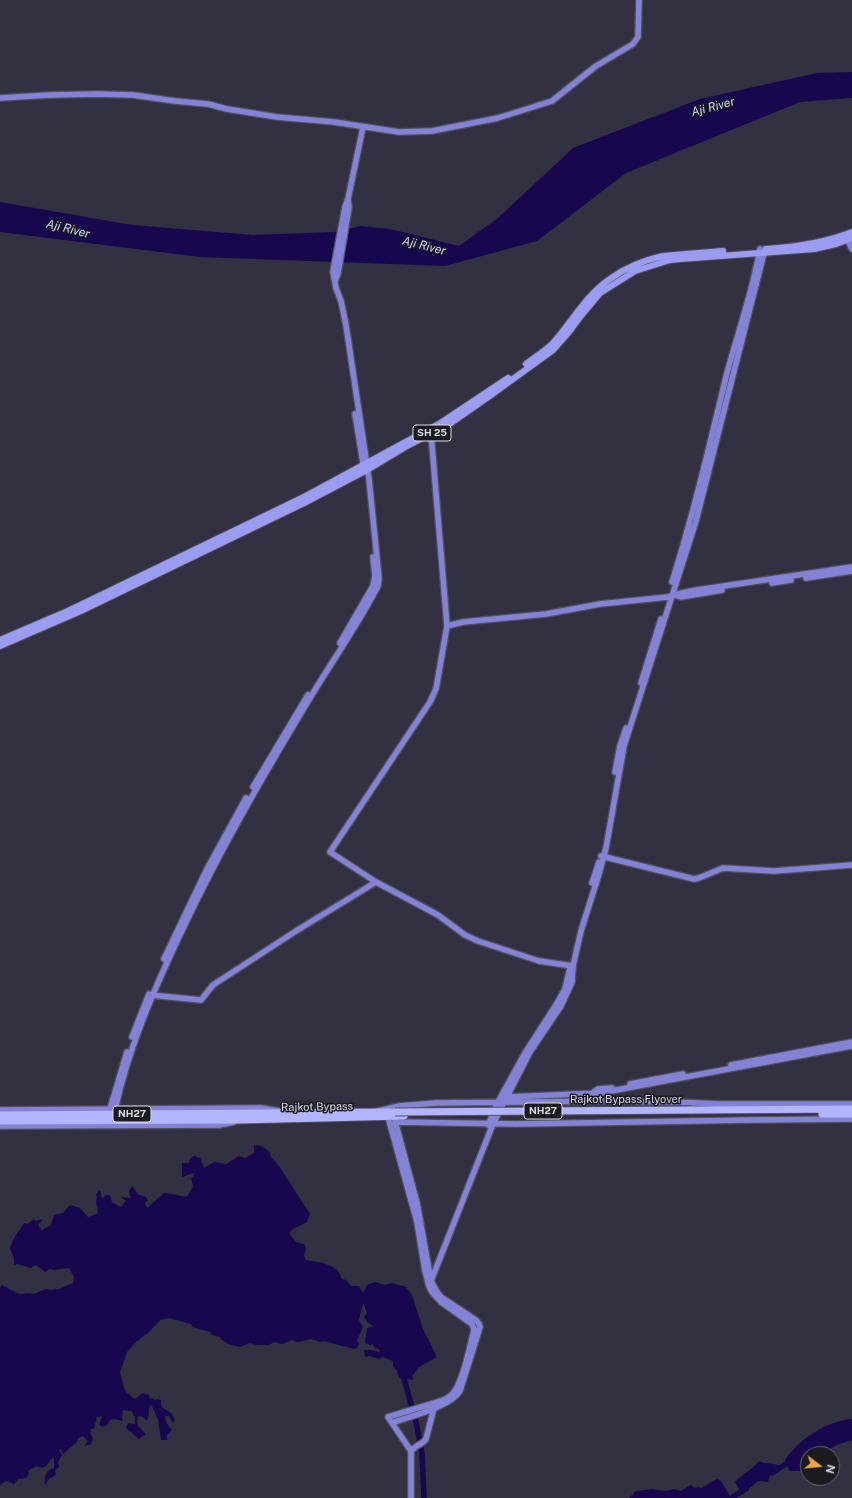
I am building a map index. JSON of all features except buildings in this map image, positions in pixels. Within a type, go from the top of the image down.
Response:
[{"type":"highway","name":"Rajkot Bypass Flyover","points":[[376,1112],[393,1117],[852,1109]]},
{"type":"highway","name":"Rajkot Bypass","points":[[283,1113],[376,1112]]},
{"type":"highway","name":"Rajkot Bypass Flyover","points":[[393,1117],[692,1112],[852,1114]]},
{"type":"highway","name":"NH27","points":[[0,1115],[283,1113]]},
{"type":"highway","name":"Rajkot Bypass","points":[[240,1120],[393,1117]]},
{"type":"highway","name":"NH27","points":[[0,1121],[240,1120]]},
{"type":"main road","points":[[848,238],[852,232]]},
{"type":"main road","name":"SH 25","points":[[0,646],[304,503],[365,468],[431,434],[459,417],[553,350],[597,296],[623,274],[670,260],[762,251],[814,249],[836,244],[848,238]]},
{"type":"main road","points":[[365,468],[418,434],[440,424],[543,352],[602,285],[623,274]]},
{"type":"main road","points":[[0,640],[78,610]]},
{"type":"street","points":[[0,98],[49,95],[133,95],[208,104],[227,109],[277,117],[314,120],[399,132],[432,131],[498,118],[550,102],[596,66],[634,44],[638,37],[639,0]]},
{"type":"street","points":[[112,1110],[131,1038],[198,895],[254,792],[378,586],[379,578],[365,468],[348,369],[339,295],[335,282],[348,199],[363,127]]},
{"type":"street","points":[[848,238],[852,249]]},
{"type":"street","points":[[429,1281],[491,1124],[528,1048],[565,989],[575,950],[580,919],[602,856],[620,746],[672,596],[696,521],[762,251]]},
{"type":"street","points":[[431,434],[447,626],[434,694],[330,852],[376,882],[438,915],[465,935],[478,941],[539,961],[572,964]]},
{"type":"street","points":[[447,626],[463,622],[546,614],[600,604],[672,596],[690,591],[852,567]]},
{"type":"street","points":[[672,596],[681,597],[852,571]]},
{"type":"street","points":[[602,856],[694,879],[722,868],[774,871],[852,865]]},
{"type":"street","points":[[150,995],[201,1000],[213,986],[296,931],[376,882]]},
{"type":"street","points":[[503,1100],[530,1052],[557,1012],[567,994],[572,982],[572,964]]},
{"type":"street","points":[[594,1092],[599,1089],[852,1042]]},
{"type":"street","points":[[376,1112],[389,1108],[436,1103],[503,1100],[594,1092],[600,1093],[852,1046]]},
{"type":"street","points":[[503,1100],[720,1104],[852,1104]]},
{"type":"street","points":[[0,1110],[261,1108],[276,1110],[283,1113]]},
{"type":"street","points":[[393,1117],[491,1124],[852,1119]]},
{"type":"street","points":[[392,1423],[448,1398],[456,1389],[474,1329],[472,1324],[436,1297],[429,1281],[393,1117]]},
{"type":"street","points":[[393,1117],[418,1203],[429,1281],[441,1297],[480,1324],[460,1391],[454,1398],[447,1403],[434,1408],[404,1412],[388,1417],[412,1449],[411,1498]]},
{"type":"street","points":[[0,1126],[219,1125],[240,1120]]},
{"type":"street","points":[[412,1449],[426,1439],[434,1408]]},
{"type":"water","name":"Aji River","points":[[852,72],[852,98],[800,102],[626,173],[537,241],[445,266],[200,257],[0,232],[0,202],[132,225],[253,235],[334,232],[361,226],[390,229],[459,246],[498,218],[573,148],[700,99],[817,73]]},
{"type":"water","points":[[254,1145],[262,1146],[270,1152],[271,1157],[279,1166],[310,1214],[307,1222],[293,1229],[289,1233],[296,1242],[304,1244],[306,1248],[304,1256],[306,1260],[323,1263],[332,1267],[340,1274],[342,1279],[346,1280],[351,1286],[359,1286],[363,1293],[367,1285],[375,1282],[385,1285],[392,1283],[406,1287],[412,1295],[423,1329],[437,1357],[419,1367],[412,1376],[413,1380],[399,1378],[397,1371],[393,1366],[393,1361],[382,1357],[379,1359],[369,1356],[365,1357],[364,1350],[379,1352],[380,1350],[374,1347],[373,1344],[370,1345],[365,1343],[367,1328],[374,1326],[368,1323],[364,1317],[367,1313],[363,1304],[359,1320],[363,1327],[357,1341],[359,1343],[358,1347],[354,1349],[311,1339],[298,1342],[292,1340],[282,1344],[274,1342],[269,1345],[256,1345],[250,1343],[240,1347],[228,1344],[220,1337],[212,1335],[210,1332],[192,1327],[191,1324],[169,1318],[160,1320],[127,1352],[120,1372],[125,1391],[135,1399],[143,1393],[149,1395],[150,1399],[153,1398],[154,1400],[161,1400],[162,1408],[172,1414],[175,1420],[173,1423],[169,1416],[166,1416],[167,1424],[172,1430],[167,1435],[167,1440],[161,1440],[158,1420],[151,1404],[147,1421],[143,1417],[139,1416],[137,1418],[138,1426],[146,1434],[139,1439],[126,1428],[128,1423],[135,1424],[135,1418],[132,1411],[123,1410],[123,1421],[114,1419],[110,1420],[107,1425],[103,1427],[99,1425],[102,1416],[97,1417],[94,1429],[91,1429],[90,1433],[93,1438],[91,1444],[84,1446],[88,1441],[83,1436],[78,1438],[77,1442],[63,1454],[61,1449],[59,1450],[62,1455],[58,1462],[59,1467],[55,1471],[56,1475],[49,1479],[45,1485],[47,1472],[54,1468],[54,1459],[52,1458],[46,1466],[42,1468],[36,1466],[28,1471],[29,1474],[26,1478],[18,1479],[14,1484],[6,1481],[0,1485],[0,1288],[2,1285],[19,1294],[34,1294],[46,1289],[59,1289],[73,1283],[74,1277],[69,1268],[54,1270],[50,1269],[45,1272],[36,1265],[31,1268],[17,1264],[14,1265],[14,1258],[10,1248],[14,1238],[24,1223],[28,1224],[34,1219],[36,1221],[43,1219],[38,1225],[42,1230],[51,1225],[54,1215],[63,1213],[70,1205],[80,1208],[88,1217],[97,1214],[98,1208],[96,1203],[96,1194],[100,1190],[102,1199],[106,1195],[110,1195],[112,1202],[121,1207],[126,1201],[121,1197],[131,1198],[129,1191],[132,1186],[138,1194],[146,1197],[148,1201],[145,1202],[147,1208],[164,1193],[185,1197],[193,1187],[191,1178],[193,1177],[194,1173],[182,1177],[182,1163],[189,1163],[190,1159],[194,1156],[200,1158],[204,1168],[214,1162],[226,1164],[239,1156],[245,1158],[254,1153]]},
{"type":"water","points":[[852,1419],[852,1440],[835,1446],[800,1446],[800,1471],[789,1471],[785,1460],[798,1445],[814,1432],[843,1420]]},
{"type":"water","points":[[759,1461],[779,1466],[776,1473],[770,1475],[768,1482],[758,1481],[746,1491],[741,1492],[735,1482]]},
{"type":"water","points":[[717,1479],[721,1481],[731,1498],[629,1498],[636,1491],[652,1489],[666,1491],[675,1489],[681,1491],[691,1485],[695,1488],[701,1488]]},
{"type":"waterway","points":[[402,1371],[416,1422],[422,1453],[424,1498]]},
{"type":"waterway","points":[[772,1473],[792,1460]]},
{"type":"waterway","points":[[731,1498],[746,1489]]}]
